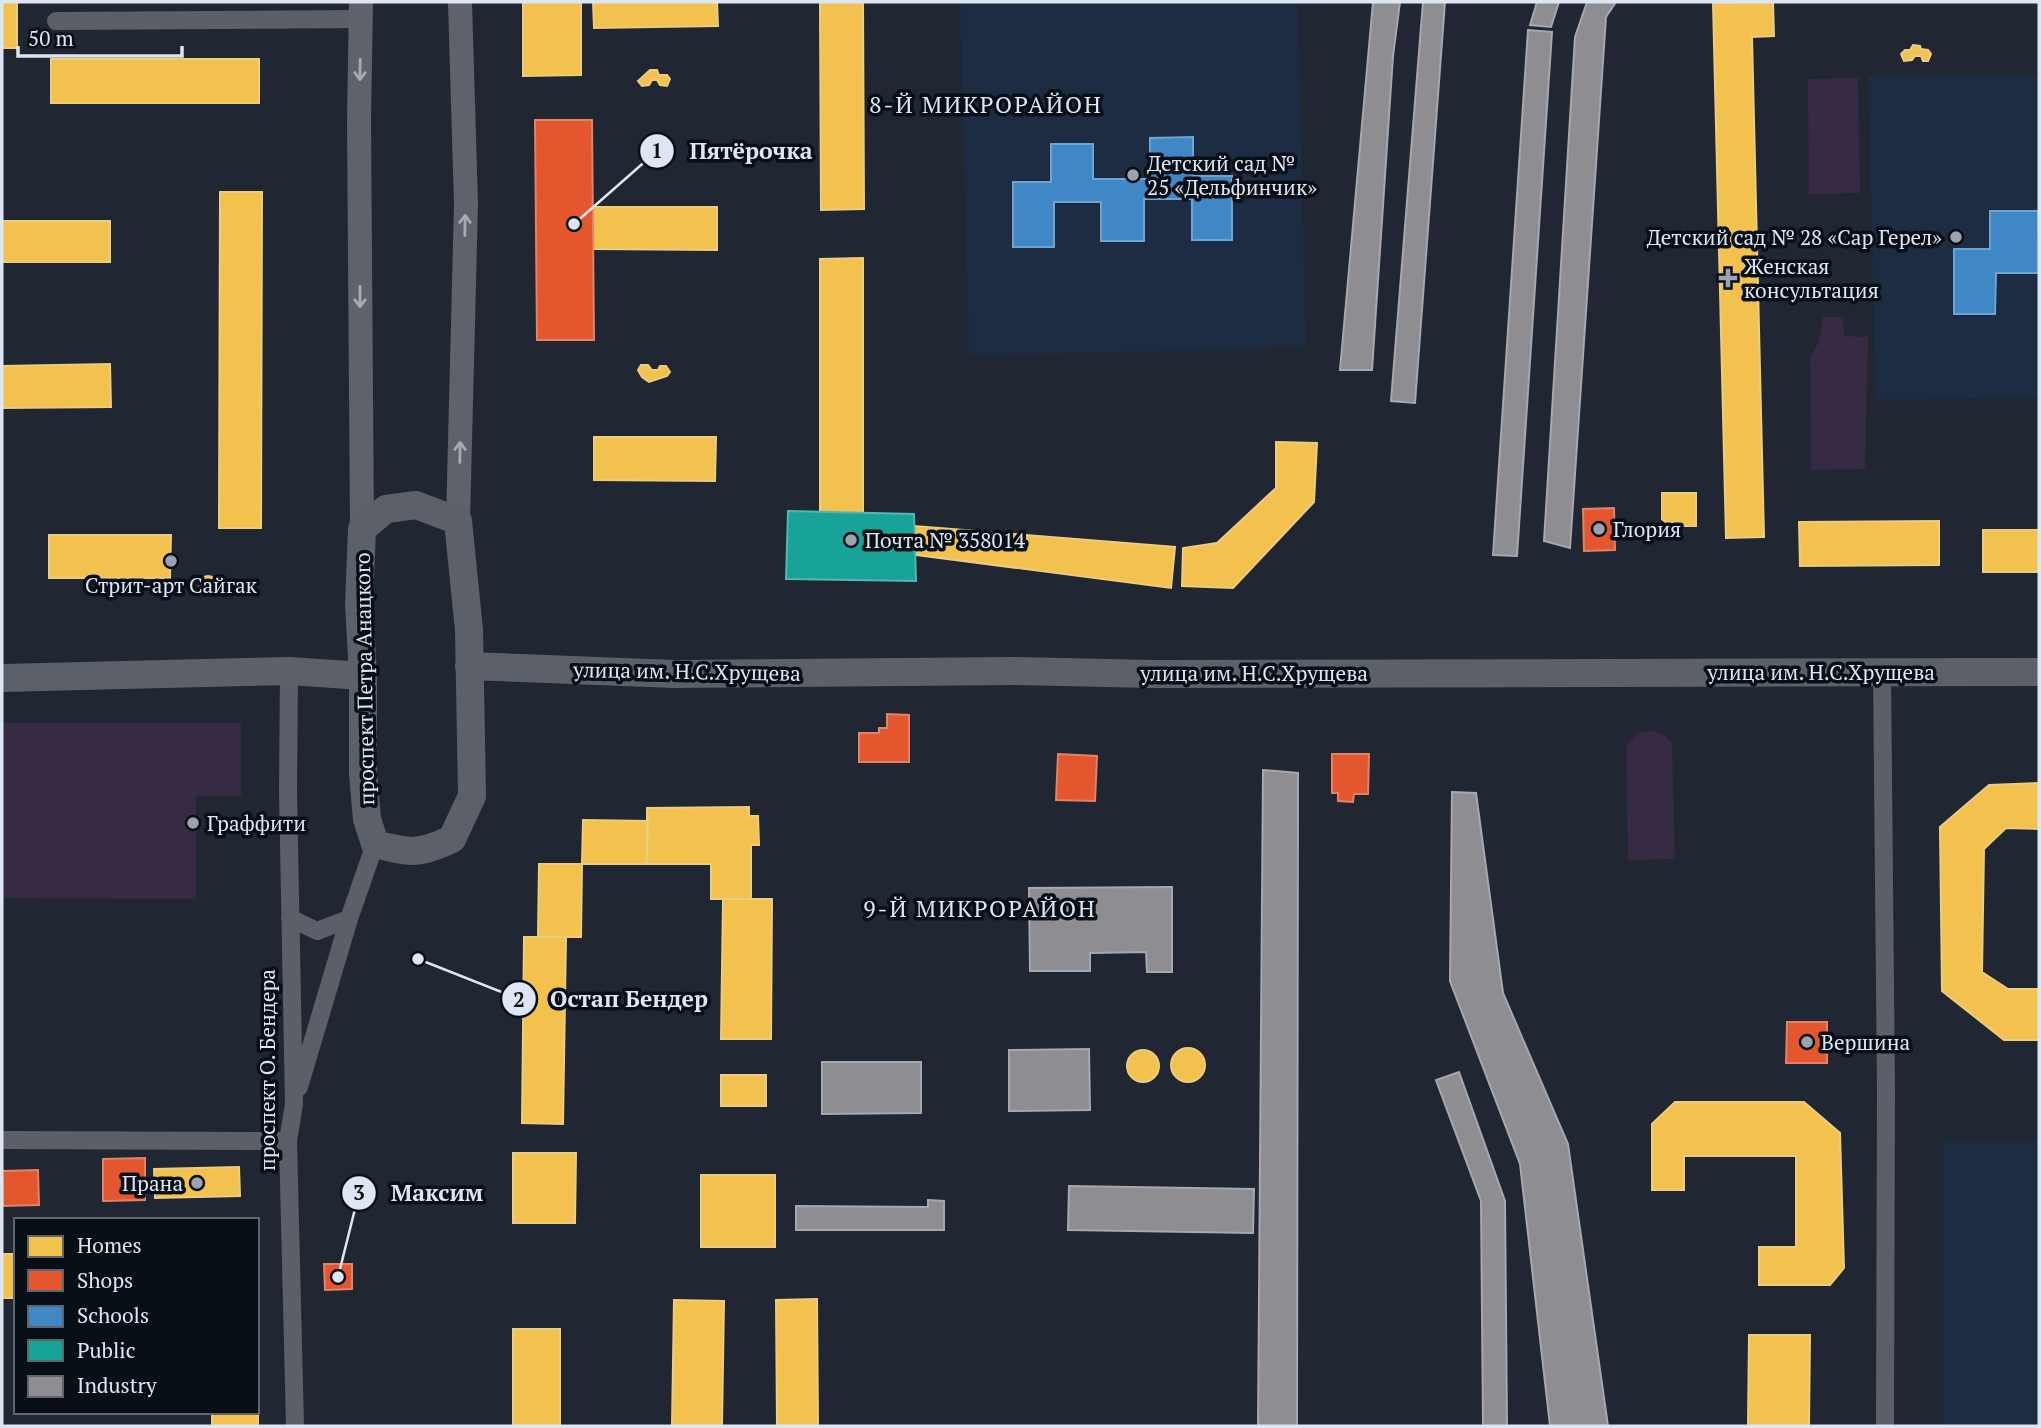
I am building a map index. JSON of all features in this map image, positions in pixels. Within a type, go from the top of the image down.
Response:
[{"type":"main road","points":[[375,844],[409,852],[430,850],[452,839],[472,796],[466,596],[458,521],[466,204],[460,2]]},
{"type":"main road","name":"проспект Петра Анацкого","points":[[361,11],[359,121],[362,529],[359,604],[363,676],[363,774],[367,819],[375,844]]},
{"type":"main road","name":"проспект Петра Анацкого","points":[[362,529],[386,509],[416,505],[458,521]]},
{"type":"main road","name":"улица им. Н.С.Хрущева","points":[[469,666],[674,674],[1014,671],[1153,674],[2039,672]]},
{"type":"main road","points":[[2,678],[289,671],[363,676]]},
{"type":"street","points":[[56,21],[361,11]]},
{"type":"street","name":"проспект О. Бендера","points":[[289,671],[294,1104],[288,1141],[295,1426]]},
{"type":"street","points":[[1882,672],[1886,1090],[1885,1426]]},
{"type":"street","points":[[294,1104],[349,919],[375,844]]},
{"type":"street","points":[[290,918],[317,931],[349,919]]},
{"type":"street","points":[[2,1140],[288,1141]]},
{"type":"shaded area","name":"Детский сад № 25 «Дельфинчик»","points":[[960,2],[1298,2],[1306,347],[969,356]]},
{"type":"shaded area","name":"Детский сад № 28 «Сар Герел»","points":[[1868,76],[2039,76],[2039,397],[1876,400]]},
{"type":"shaded area","points":[[1858,78],[1860,193],[1809,194],[1808,79]]},
{"type":"shaded area","points":[[1823,317],[1843,317],[1844,336],[1868,337],[1865,469],[1811,470],[1810,357],[1819,342]]},
{"type":"shaded area","points":[[2,723],[241,723],[241,796],[196,796],[196,899],[2,898]]},
{"type":"shaded area","points":[[1653,731],[1664,735],[1672,743],[1675,859],[1628,860],[1626,745],[1639,732]]},
{"type":"shaded area","points":[[1944,1141],[2039,1141],[2039,1426],[1943,1426]]},
{"type":"building: Homes","points":[[2,2],[17,2],[17,48],[2,48]]},
{"type":"building: Homes","points":[[523,2],[581,2],[581,75],[523,76]]},
{"type":"building: Homes","points":[[593,2],[717,2],[718,26],[594,28]]},
{"type":"building: Homes","points":[[820,2],[863,2],[864,209],[821,210]]},
{"type":"building: Homes","points":[[1773,2],[1774,36],[1752,37],[1764,537],[1726,538],[1713,3]]},
{"type":"building: Homes","points":[[1913,45],[1928,50],[1931,54],[1928,61],[1923,61],[1921,56],[1915,56],[1912,60],[1904,61],[1901,54],[1910,50]]},
{"type":"building: Homes","points":[[51,59],[259,59],[259,103],[51,103]]},
{"type":"building: Homes","points":[[650,70],[657,70],[659,75],[667,75],[670,79],[667,86],[652,80],[649,85],[642,86],[638,81]]},
{"type":"building: Homes","points":[[220,192],[262,192],[261,528],[219,528]]},
{"type":"building: Homes","points":[[593,207],[717,207],[717,250],[592,249]]},
{"type":"building: Homes","points":[[2,221],[110,221],[110,262],[2,262]]},
{"type":"building: Homes","points":[[863,258],[863,513],[820,512],[820,259]]},
{"type":"building: Homes","points":[[110,364],[111,407],[2,408],[2,366]]},
{"type":"building: Homes","points":[[641,365],[648,365],[652,370],[666,366],[670,372],[667,376],[649,382],[638,370]]},
{"type":"building: Homes","points":[[594,437],[716,437],[715,481],[594,480]]},
{"type":"building: Homes","points":[[1276,442],[1317,443],[1314,502],[1233,588],[1182,586],[1183,548],[1217,543],[1276,488]]},
{"type":"building: Homes","points":[[1662,493],[1696,493],[1696,526],[1670,526],[1662,519]]},
{"type":"building: Homes","points":[[1939,521],[1939,565],[1800,566],[1799,522]]},
{"type":"building: Homes","points":[[914,526],[1175,547],[1171,588],[917,555]]},
{"type":"building: Homes","points":[[1983,530],[2039,530],[2039,572],[1983,572]]},
{"type":"building: Homes","points":[[49,535],[171,535],[170,578],[49,578]]},
{"type":"building: Homes","points":[[208,576],[214,579],[217,585],[214,591],[208,594],[202,591],[199,585],[202,579]]},
{"type":"building: Homes","points":[[2039,783],[2039,829],[2006,828],[1984,849],[1982,972],[2008,989],[2039,989],[2039,1040],[2004,1040],[1942,991],[1940,827],[1989,785]]},
{"type":"building: Homes","points":[[749,807],[749,816],[758,816],[759,845],[751,845],[751,899],[711,899],[711,864],[647,864],[647,808]]},
{"type":"building: Homes","points":[[583,820],[648,821],[647,864],[582,864]]},
{"type":"building: Homes","points":[[539,864],[582,864],[581,937],[538,937]]},
{"type":"building: Homes","points":[[723,899],[772,899],[771,1039],[721,1039]]},
{"type":"building: Homes","points":[[524,937],[566,937],[563,1124],[522,1123]]},
{"type":"building: Homes","points":[[1188,1048],[1200,1053],[1205,1065],[1200,1077],[1188,1082],[1176,1077],[1171,1065],[1176,1053]]},
{"type":"building: Homes","points":[[1143,1050],[1154,1055],[1159,1066],[1154,1077],[1143,1082],[1132,1077],[1127,1066],[1132,1055]]},
{"type":"building: Homes","points":[[721,1075],[766,1075],[766,1106],[721,1106]]},
{"type":"building: Homes","points":[[1675,1102],[1804,1102],[1840,1133],[1844,1268],[1830,1285],[1759,1285],[1759,1247],[1796,1247],[1796,1156],[1684,1156],[1684,1190],[1652,1190],[1652,1124]]},
{"type":"building: Homes","points":[[513,1153],[576,1153],[575,1223],[513,1223]]},
{"type":"building: Homes","name":"Прана","points":[[239,1167],[240,1196],[155,1198],[154,1169]]},
{"type":"building: Homes","points":[[701,1175],[775,1175],[775,1247],[701,1247]]},
{"type":"building: Homes","points":[[2,1254],[14,1254],[14,1298],[2,1298]]},
{"type":"building: Homes","points":[[817,1299],[818,1426],[777,1426],[776,1300]]},
{"type":"building: Homes","points":[[674,1300],[724,1301],[722,1426],[672,1426]]},
{"type":"building: Homes","points":[[513,1329],[560,1329],[560,1426],[513,1426]]},
{"type":"building: Homes","points":[[1749,1335],[1810,1335],[1809,1426],[1748,1426]]},
{"type":"building: Homes","points":[[212,1414],[258,1414],[258,1426],[212,1426]]},
{"type":"building: Shops","points":[[535,120],[592,120],[594,340],[537,340]]},
{"type":"building: Shops","name":"Глория","points":[[1614,508],[1615,550],[1584,551],[1583,509]]},
{"type":"building: Shops","points":[[887,714],[909,715],[909,762],[859,762],[859,733],[879,733],[879,728],[887,728]]},
{"type":"building: Shops","points":[[1058,754],[1097,756],[1095,801],[1056,800]]},
{"type":"building: Shops","points":[[1332,754],[1369,754],[1368,794],[1354,794],[1353,802],[1338,801],[1338,793],[1332,793]]},
{"type":"building: Shops","name":"Вершина","points":[[1787,1022],[1827,1022],[1827,1063],[1786,1063]]},
{"type":"building: Shops","points":[[145,1158],[145,1200],[103,1201],[103,1159]]},
{"type":"building: Shops","points":[[38,1170],[39,1205],[3,1206],[2,1171]]},
{"type":"building: Shops","points":[[324,1264],[352,1264],[352,1289],[325,1290]]},
{"type":"building: Schools","points":[[1193,137],[1193,176],[1232,176],[1232,240],[1192,240],[1192,199],[1144,199],[1144,241],[1101,241],[1101,202],[1054,202],[1054,247],[1013,247],[1013,182],[1051,182],[1051,144],[1093,144],[1093,179],[1150,179],[1150,138]]},
{"type":"building: Schools","points":[[1990,211],[2038,211],[2039,273],[1996,273],[1995,314],[1954,314],[1954,249],[1990,249]]},
{"type":"building: Public","name":"Почта № 358014","points":[[788,511],[914,514],[916,581],[786,579]]},
{"type":"building: Industry","points":[[1373,2],[1400,2],[1393,56],[1372,370],[1340,370]]},
{"type":"building: Industry","points":[[1423,2],[1445,2],[1415,403],[1391,401]]},
{"type":"building: Industry","points":[[1537,2],[1559,2],[1551,27],[1530,25]]},
{"type":"building: Industry","points":[[1587,2],[1616,2],[1606,17],[1570,548],[1544,541],[1575,37]]},
{"type":"building: Industry","points":[[1528,30],[1552,32],[1517,556],[1493,555]]},
{"type":"building: Industry","points":[[1263,770],[1298,773],[1297,1426],[1258,1426]]},
{"type":"building: Industry","points":[[1452,792],[1476,793],[1503,993],[1568,1144],[1608,1426],[1550,1426],[1520,1164],[1450,981]]},
{"type":"building: Industry","points":[[1172,887],[1172,972],[1147,972],[1146,952],[1090,953],[1090,971],[1030,971],[1029,888]]},
{"type":"building: Industry","points":[[1089,1049],[1090,1110],[1009,1111],[1009,1050]]},
{"type":"building: Industry","points":[[822,1062],[921,1062],[921,1113],[822,1114]]},
{"type":"building: Industry","points":[[1459,1072],[1505,1201],[1507,1426],[1483,1426],[1481,1201],[1436,1080]]},
{"type":"building: Industry","points":[[1069,1186],[1254,1189],[1253,1233],[1068,1230]]},
{"type":"building: Industry","points":[[928,1200],[944,1201],[944,1230],[796,1230],[796,1206],[928,1207]]},
{"type":"place","name":"Детский сад № 25 «Дельфинчик»","points":[[1133,175]]},
{"type":"place","name":"Пятёрочка","points":[[574,224]]},
{"type":"place","name":"Детский сад № 28 «Сар Герел»","points":[[1956,237]]},
{"type":"place","name":"Женская консультация","points":[[1728,278]]},
{"type":"place","name":"Глория","points":[[1599,529]]},
{"type":"place","name":"Почта № 358014","points":[[851,540]]},
{"type":"place","name":"Стрит-арт Сайгак","points":[[171,561]]},
{"type":"place","name":"Граффити","points":[[193,823]]},
{"type":"place","name":"Остап Бендер","points":[[418,959]]},
{"type":"place","name":"Вершина","points":[[1807,1042]]},
{"type":"place","name":"Прана","points":[[197,1183]]},
{"type":"place","name":"Максим","points":[[338,1277]]},
{"type":"district","name":"8-Й МИКРОРАЙОН","points":[[986,104]]},
{"type":"district","name":"9-Й МИКРОРАЙОН","points":[[980,908]]}]
